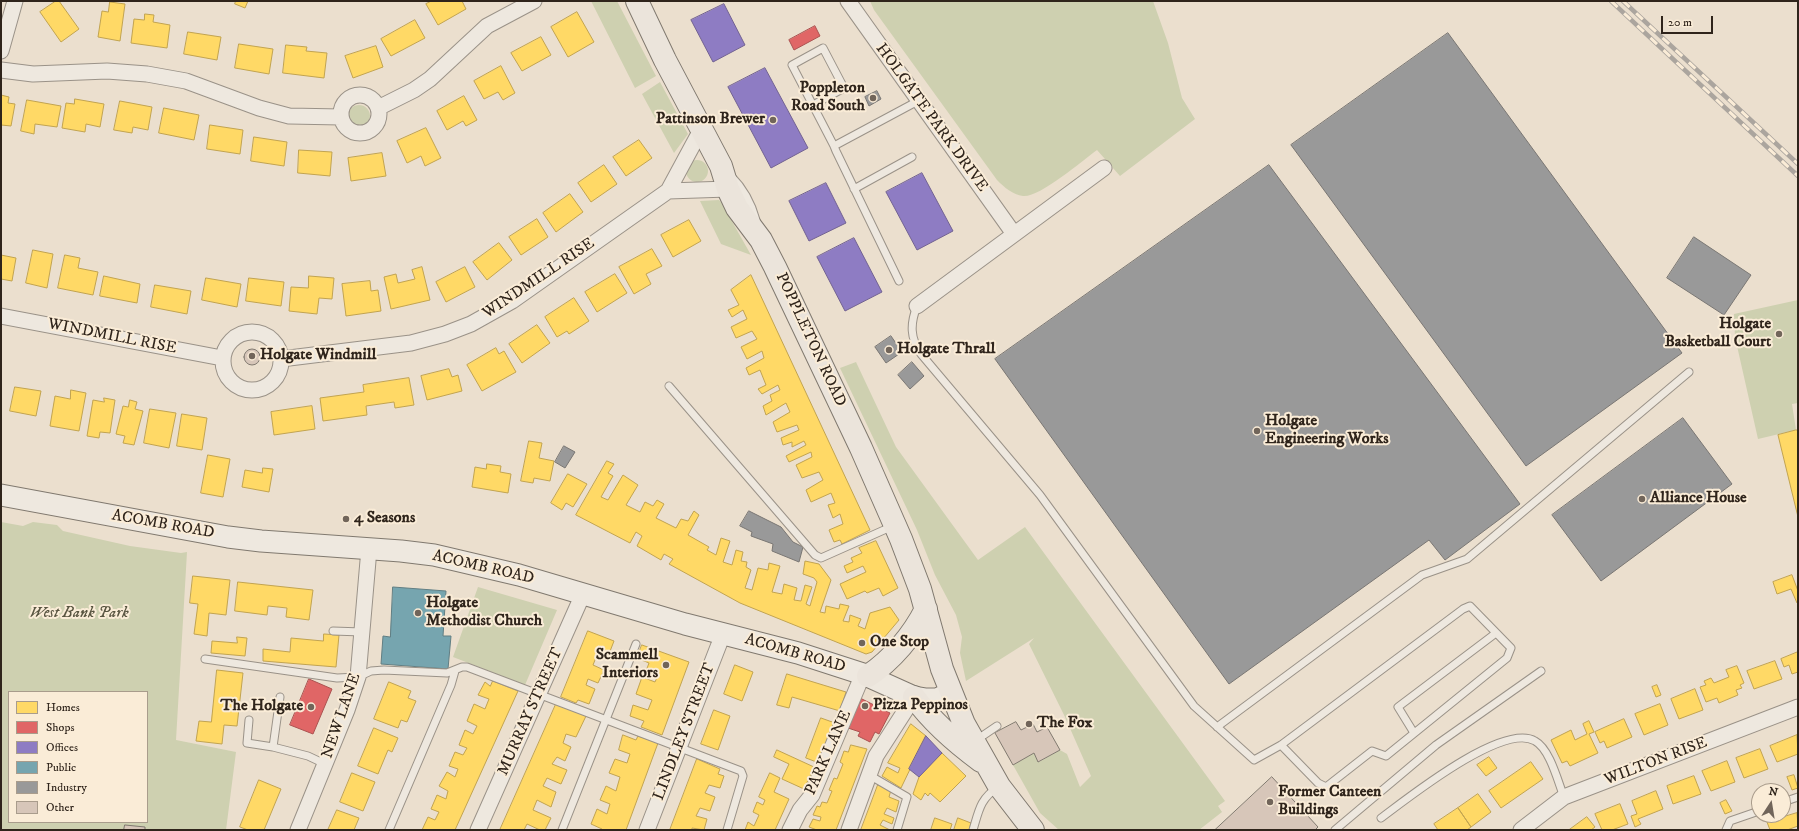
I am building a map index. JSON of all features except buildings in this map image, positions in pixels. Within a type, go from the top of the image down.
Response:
[{"type":"main road","name":"POPPLETON ROAD","points":[[637,1],[667,66],[702,128],[721,166],[728,189],[737,208],[761,240],[861,448],[914,572],[950,693],[974,742],[999,786],[1033,830]]},
{"type":"main road","name":"ACOMB ROAD","points":[[1,495],[228,537],[434,556],[519,575],[723,634],[798,653],[866,675],[914,697],[926,699],[937,698],[950,693]]},
{"type":"main road","points":[[866,675],[887,661],[920,621],[926,609]]},
{"type":"main road","points":[[914,697],[928,716],[947,735],[986,764]]},
{"type":"street","points":[[1,51],[15,1]]},
{"type":"street","points":[[378,108],[414,90],[430,79],[487,26],[534,1]]},
{"type":"street","name":"HOLGATE PARK DRIVE","points":[[848,1],[1014,234]]},
{"type":"street","points":[[1,70],[33,74],[107,71],[147,74],[186,81],[259,108],[289,116],[341,117]]},
{"type":"street","points":[[354,96],[364,96],[370,98],[378,108],[379,115],[374,127],[362,133],[350,131],[345,126],[341,117],[344,104],[354,96]]},
{"type":"street","name":"WINDMILL RISE","points":[[281,359],[411,343],[445,334],[471,324],[512,301],[668,191],[702,128]]},
{"type":"street","points":[[917,306],[1104,168]]},
{"type":"street","points":[[668,191],[728,189]]},
{"type":"street","name":"WINDMILL RISE","points":[[1,316],[222,358]]},
{"type":"street","points":[[256,333],[273,341],[278,349],[281,359],[277,376],[264,388],[256,390],[239,388],[231,382],[226,376],[222,358],[230,341],[238,335],[256,333]]},
{"type":"street","name":"NEW LANE","points":[[298,830],[347,710],[358,677],[369,549]]},
{"type":"street","name":"MURRAY STREET","points":[[478,830],[584,594]]},
{"type":"street","name":"LINDLEY STREET","points":[[647,830],[723,634]]},
{"type":"street","name":"PARK LANE","points":[[790,830],[800,810],[812,795],[866,675]]},
{"type":"street","points":[[849,830],[876,756],[914,697]]},
{"type":"street","name":"WILTON RISE","points":[[1521,830],[1564,797],[1798,707]]},
{"type":"lane","points":[[813,105],[844,88],[824,48],[792,65],[834,146],[899,281]]},
{"type":"lane","points":[[834,146],[918,101]]},
{"type":"lane","points":[[854,189],[912,157]]},
{"type":"lane","points":[[721,166],[743,189],[752,208],[761,240]]},
{"type":"lane","points":[[917,306],[912,317],[911,332],[914,344],[921,354],[1040,495],[1194,706],[1254,760],[1281,745],[1463,609],[1470,606],[1511,648],[1507,658],[1386,756],[1372,752],[1326,787],[1318,783],[1281,745]]},
{"type":"lane","points":[[1217,727],[1422,575],[1467,559],[1689,372]]},
{"type":"lane","points":[[669,386],[815,555],[821,558],[895,526]]},
{"type":"lane","points":[[333,631],[362,632]]},
{"type":"lane","points":[[1414,733],[1398,707],[1496,633]]},
{"type":"lane","points":[[562,830],[608,720],[636,644]]},
{"type":"lane","points":[[205,659],[337,678],[358,677],[371,672],[384,670],[447,673],[462,667],[467,667],[741,772],[743,776],[727,830]]},
{"type":"lane","points":[[390,830],[451,685],[455,671]]},
{"type":"lane","points":[[1335,830],[1436,746],[1541,671]]},
{"type":"lane","points":[[274,747],[280,698]]},
{"type":"lane","points":[[250,720],[247,744],[274,747],[308,756],[325,764]]},
{"type":"lane","points":[[974,742],[997,726]]},
{"type":"lane","points":[[1381,818],[1445,771],[1502,741],[1519,737],[1535,740],[1545,749],[1564,797]]},
{"type":"lane","points":[[869,775],[907,797],[897,830]]},
{"type":"lane","points":[[973,830],[981,804],[986,796],[999,786]]},
{"type":"lane","points":[[1726,830],[1730,822],[1751,814]]},
{"type":"green space","points":[[591,1],[617,1],[656,76],[635,88]]},
{"type":"green space","points":[[870,1],[1153,1],[1168,43],[1182,98],[1195,119],[1120,176],[1097,150],[1060,178],[1039,191],[1023,196],[1016,194],[997,180],[874,10]]},
{"type":"green space","points":[[660,82],[688,134],[674,153],[642,94]]},
{"type":"green space","points":[[355,105],[363,105],[370,112],[370,120],[363,127],[355,127],[348,120],[348,112]]},
{"type":"green space","points":[[697,160],[705,163],[708,171],[705,179],[697,182],[689,179],[686,171],[689,163]]},
{"type":"green space","points":[[719,200],[751,255],[721,244],[700,201]]},
{"type":"green space","points":[[1798,300],[1798,403],[1792,404],[1796,430],[1758,439],[1735,337],[1734,314]]},
{"type":"green space","points":[[856,362],[896,447],[978,560],[1025,527],[1225,801],[1218,806],[1222,812],[1199,830],[1059,830],[1040,813],[1013,765],[1034,753],[1039,762],[1060,750],[1067,754],[1080,787],[1091,776],[1065,717],[1029,644],[1034,638],[966,681],[960,653],[962,637],[956,615],[935,575],[917,530],[840,368]]},
{"type":"green space","name":"West Bank Park","points":[[1,522],[23,526],[33,522],[57,525],[63,531],[130,546],[181,553],[187,552],[176,740],[236,752],[226,830],[1,830]]},
{"type":"green space","points":[[478,587],[557,610],[525,685],[453,657]]},
{"type":"railway","points":[[1611,1],[1798,176]]},
{"type":"railway","points":[[1623,1],[1798,164]]},
{"type":"place","name":"Poppleton Road South","points":[[873,98]]},
{"type":"place","name":"Pattinson Brewer","points":[[773,120]]},
{"type":"place","name":"Holgate Basketball Court","points":[[1779,334]]},
{"type":"place","name":"Holgate Thrall","points":[[889,350]]},
{"type":"place","name":"Holgate Windmill","points":[[252,356]]},
{"type":"place","name":"Holgate Engineering Works","points":[[1257,431]]},
{"type":"place","name":"Alliance House","points":[[1642,499]]},
{"type":"place","name":"4 Seasons","points":[[346,519]]},
{"type":"place","name":"Holgate Methodist Church","points":[[418,613]]},
{"type":"place","name":"One Stop","points":[[862,643]]},
{"type":"place","name":"Scammell Interiors","points":[[666,665]]},
{"type":"place","name":"Pizza Peppinos","points":[[865,706]]},
{"type":"place","name":"The Holgate","points":[[311,707]]},
{"type":"place","name":"The Fox","points":[[1029,724]]},
{"type":"place","name":"Former Canteen Buildings","points":[[1270,802]]}]
